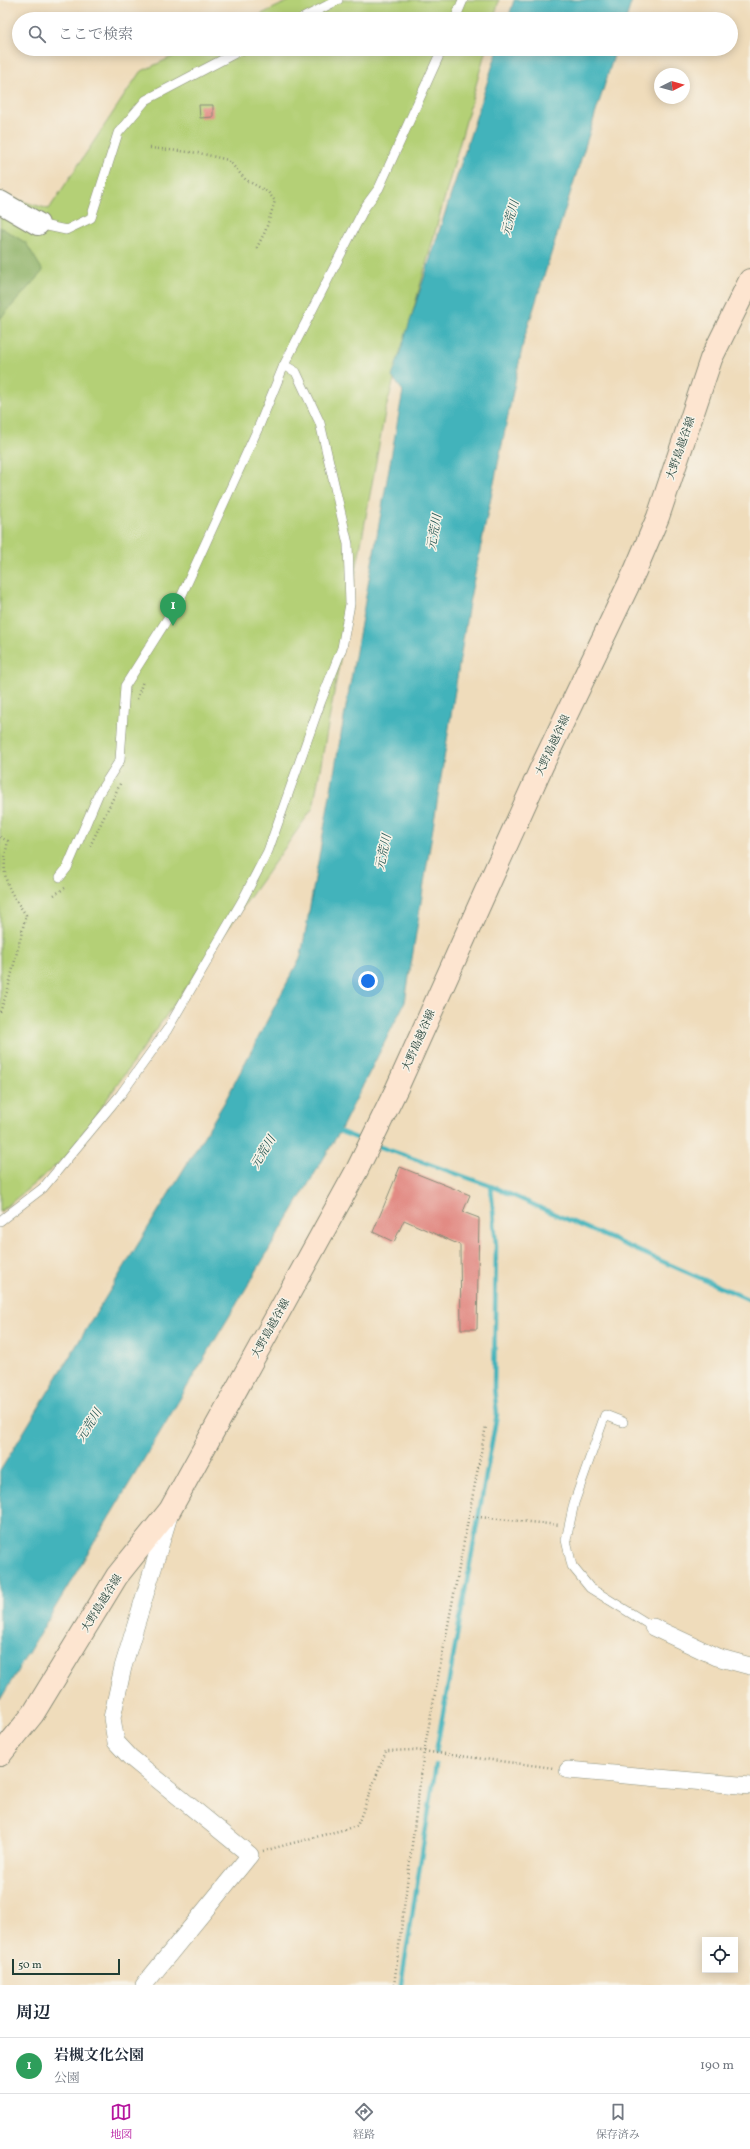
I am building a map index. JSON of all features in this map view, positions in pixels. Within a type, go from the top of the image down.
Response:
[{"type":"main road","name":"大野島越谷線","points":[[0,1755],[34,1714],[117,1576],[170,1510],[357,1170],[397,1088],[542,766],[635,571],[658,517],[711,358],[750,280]]},
{"type":"street","points":[[0,202],[38,224]]},
{"type":"street","points":[[144,1985],[250,1855],[130,1757],[116,1742],[112,1718],[123,1667],[170,1510]]},
{"type":"street","points":[[653,1627],[716,1657],[750,1666]]},
{"type":"street","points":[[568,1770],[750,1786]]},
{"type":"lane","points":[[315,12],[338,0]]},
{"type":"lane","points":[[458,12],[463,0]]},
{"type":"lane","points":[[38,224],[66,230],[91,218],[118,133],[146,100],[230,56]]},
{"type":"lane","points":[[60,877],[67,868],[100,793],[120,760],[124,686],[180,598],[259,426],[284,365],[365,207],[379,188],[413,117],[439,56]]},
{"type":"lane","points":[[0,1221],[43,1188],[121,1094],[167,1030],[242,900],[268,851],[321,701],[342,648],[350,604],[348,544],[320,424],[296,372],[284,365]]},
{"type":"lane","points":[[623,1422],[605,1415],[574,1503],[566,1540],[572,1566],[590,1588],[653,1627]]},
{"type":"path","points":[[150,148],[199,153],[228,160],[246,180],[268,192],[275,202],[265,232],[256,249]]},
{"type":"path","points":[[136,702],[145,675]]},
{"type":"path","points":[[89,849],[124,777]]},
{"type":"path","points":[[0,837],[8,841],[4,861],[8,889],[26,915],[8,989],[0,1012]]},
{"type":"path","points":[[54,895],[63,889],[67,884]]},
{"type":"path","points":[[394,1985],[424,1751],[486,1426]]},
{"type":"path","points":[[469,1516],[569,1526]]},
{"type":"path","points":[[250,1855],[357,1826],[386,1751],[424,1751],[568,1770]]},
{"type":"green space","points":[[291,0],[499,0],[496,12],[266,12]]},
{"type":"green space","points":[[174,56],[484,56],[385,412],[313,808],[66,1157],[0,1212],[0,195],[49,209],[140,72]]},
{"type":"green space","points":[[0,227],[26,243],[43,271],[0,319]]},
{"type":"water","points":[[514,0],[632,0],[628,12],[510,12]]},
{"type":"water","name":"元荒川","points":[[496,56],[614,56],[524,339],[469,603],[405,1002],[340,1131],[0,1700],[0,1471],[224,1103],[301,956],[403,391],[392,377]]},
{"type":"building","points":[[199,105],[213,105],[213,117],[200,118]]},
{"type":"building","points":[[400,1167],[470,1195],[463,1212],[479,1218],[477,1329],[461,1329],[460,1245],[404,1220],[394,1242],[373,1232]]},
{"type":"waterway","points":[[336,1130],[364,1141]]},
{"type":"waterway","points":[[375,1145],[491,1186],[750,1300]]},
{"type":"waterway","points":[[436,1752],[497,1414],[494,1388],[496,1245],[491,1186]]},
{"type":"waterway","points":[[401,1985],[436,1765]]},
{"type":"place","name":"岩槻文化公園","points":[[173,626]]}]
